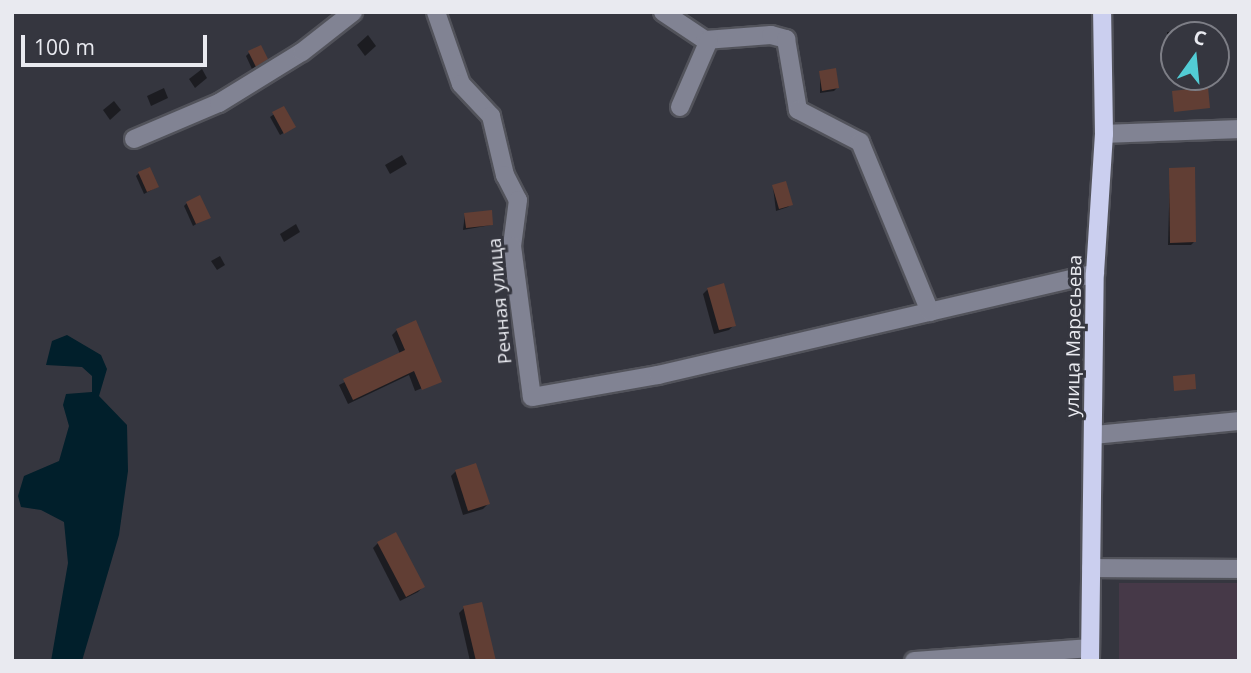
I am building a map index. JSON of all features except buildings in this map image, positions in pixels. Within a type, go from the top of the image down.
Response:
[{"type":"main road","name":"улица Маресьева","points":[[1090,654],[1095,273],[1104,134],[1102,12]]},
{"type":"street","points":[[134,139],[219,103],[302,52],[353,12]]},
{"type":"street","name":"Речная улица","points":[[436,12],[461,84],[491,116],[505,175],[518,200],[512,246],[532,397],[658,375],[930,312]]},
{"type":"street","points":[[663,12],[686,31],[709,40],[771,35],[786,39],[798,110],[860,142],[930,312],[1095,273]]},
{"type":"street","points":[[680,107],[709,40]]},
{"type":"street","points":[[1104,134],[1239,129]]},
{"type":"street","points":[[1094,435],[1239,421]]},
{"type":"street","points":[[1091,568],[1239,569]]},
{"type":"street","points":[[914,661],[1090,654]]},
{"type":"shaded area","points":[[1119,583],[1239,583],[1239,661],[1119,661]]},
{"type":"water","points":[[67,335],[101,355],[107,369],[99,396],[127,425],[128,471],[119,535],[82,661],[51,661],[68,563],[64,522],[41,510],[21,507],[18,496],[24,476],[59,461],[69,426],[63,405],[66,394],[92,392],[92,376],[82,367],[46,365],[52,341]]}]
